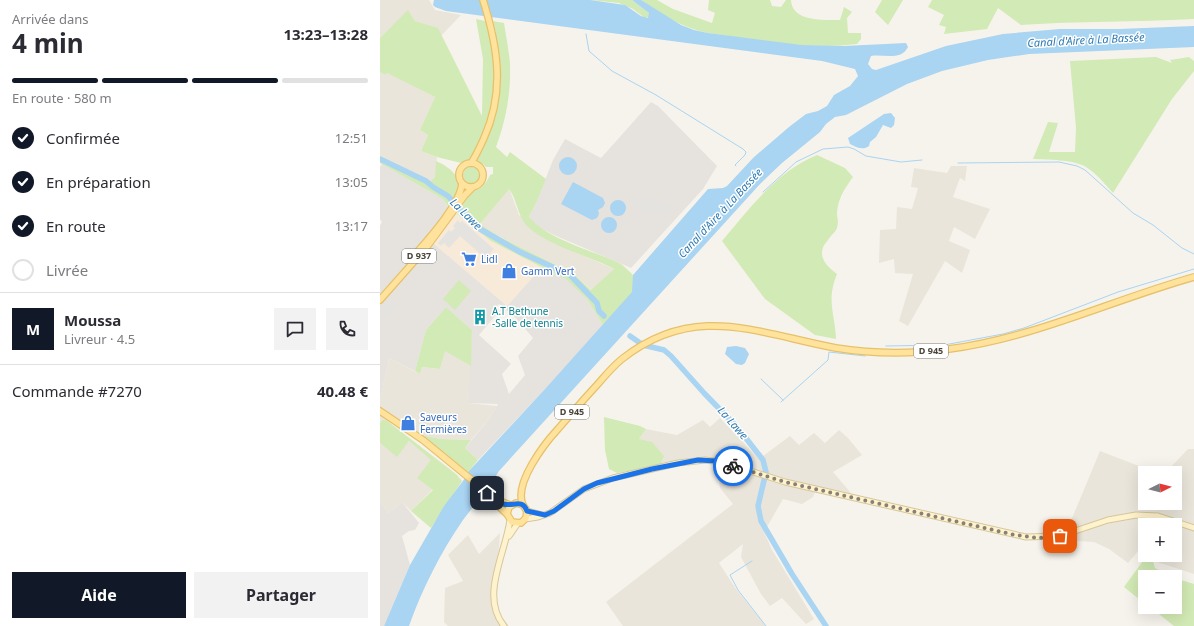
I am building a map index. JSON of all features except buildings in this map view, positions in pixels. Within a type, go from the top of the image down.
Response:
[{"type":"main road","points":[[471,163],[491,121],[497,94],[497,60],[493,33],[483,0]]},
{"type":"main road","points":[[480,166],[471,163],[465,165],[460,170],[460,178],[462,183],[473,187],[480,184],[483,179],[479,158],[482,142]]},
{"type":"main road","name":"D 937","points":[[380,300],[436,236],[457,202],[462,189],[462,183]]},
{"type":"main road","name":"D 937","points":[[457,202],[473,187]]},
{"type":"main road","name":"D 937","points":[[380,295],[453,208]]},
{"type":"main road","name":"D 945","points":[[512,504],[523,488],[528,472],[537,455],[552,435],[608,373],[621,360],[650,341],[682,329],[706,326],[729,326],[757,330],[836,348],[860,350],[914,352],[946,349],[987,343],[1194,277]]},
{"type":"main road","points":[[380,411],[423,440],[465,477]]},
{"type":"main road","points":[[380,415],[421,442],[486,494],[507,514],[510,520],[507,538],[493,594],[495,612],[504,626]]},
{"type":"main road","points":[[507,538],[518,523],[525,519],[545,515],[554,511],[584,489],[597,483],[613,478],[692,461],[717,461],[762,476],[1015,535],[1038,538],[1068,534],[1108,520],[1136,515],[1158,516],[1194,528]]},
{"type":"main road","name":"D 945","points":[[523,488],[523,505]]},
{"type":"main road","points":[[486,494],[502,503],[523,505],[527,511],[545,515]]},
{"type":"main road","points":[[507,514],[512,504]]},
{"type":"main road","points":[[525,519],[527,511]]},
{"type":"main road","points":[[510,520],[518,523]]},
{"type":"shaded area","points":[[380,0],[429,0],[435,10],[461,15],[441,36],[437,28],[415,21],[408,11],[380,38]]},
{"type":"shaded area","points":[[380,72],[385,75],[386,72],[435,97],[420,130],[428,135],[421,151],[437,157],[435,177],[431,182],[380,156]]},
{"type":"shaded area","points":[[651,102],[658,106],[717,166],[703,189],[631,268],[554,235],[535,225],[529,217],[553,160],[565,139],[601,158]]},
{"type":"shaded area","points":[[382,164],[443,199],[451,212],[428,242],[434,244],[507,306],[542,267],[567,280],[579,290],[587,299],[603,325],[478,460],[465,448],[490,418],[498,404],[468,403],[472,330],[446,307],[426,330],[415,371],[389,358],[380,401],[380,226],[382,222],[380,219],[380,167]],"holes":[[[499,304],[515,317],[533,338],[518,356],[525,375],[509,394],[502,374],[511,364],[479,335],[499,311],[495,308]]]},
{"type":"shaded area","points":[[951,166],[967,166],[965,181],[960,178],[953,197],[990,209],[975,239],[954,227],[949,241],[970,250],[962,273],[945,261],[908,326],[899,321],[913,274],[895,273],[894,259],[879,263],[880,230],[896,229],[897,207],[912,209],[918,188],[911,187],[914,168],[947,173]]},
{"type":"shaded area","points":[[509,188],[519,215],[568,249],[614,269],[592,290],[574,274],[500,237],[480,224]]},
{"type":"shaded area","points":[[645,194],[653,202],[661,201],[669,211],[664,217],[654,210],[650,211],[646,215],[635,205]]},
{"type":"shaded area","points":[[451,212],[457,214],[491,241],[542,267],[507,306],[434,244],[428,242]]},
{"type":"shaded area","points":[[458,220],[460,223],[462,221],[494,249],[485,258],[460,236],[449,248],[444,243],[441,246],[438,243],[449,230],[451,232],[455,228],[453,226]]},
{"type":"shaded area","points":[[390,300],[397,306],[386,320],[380,315],[380,311]]},
{"type":"shaded area","points":[[445,350],[471,366],[468,403],[497,406],[490,418],[471,440],[441,439],[420,435],[395,419],[382,420],[380,423],[380,401],[389,358],[420,374],[422,367],[440,369]]},
{"type":"shaded area","points":[[720,418],[759,459],[790,436],[799,445],[814,433],[825,443],[839,430],[848,438],[862,455],[833,472],[851,493],[815,492],[813,497],[802,504],[783,499],[764,532],[772,550],[814,619],[806,624],[782,598],[770,606],[761,594],[741,557],[743,544],[719,563],[736,589],[766,626],[623,626],[606,602],[733,504],[720,488],[718,471],[719,466],[707,457],[660,465],[639,439],[646,429],[677,435],[703,420],[710,427]]},
{"type":"shaded area","points":[[409,441],[432,460],[433,489],[411,511],[402,502],[388,513],[380,501],[380,443],[397,456]]},
{"type":"shaded area","points":[[1188,449],[1194,449],[1194,574],[1157,562],[1182,562],[1182,518],[1138,518],[1138,551],[1128,563],[1109,549],[1094,542],[1063,540],[1100,451],[1139,466],[1138,510],[1182,510],[1182,466],[1172,466]]},
{"type":"shaded area","points":[[380,501],[388,513],[402,502],[419,523],[415,530],[409,531],[402,536],[410,565],[384,626],[380,626]]},
{"type":"shaded area","points":[[500,533],[495,604],[500,615],[509,626],[448,626],[444,622],[445,588],[463,581],[448,555],[468,535],[479,554]]},
{"type":"green space","points":[[590,0],[632,0],[649,13],[649,17],[645,18],[633,9],[619,3]]},
{"type":"green space","points":[[641,0],[657,0],[673,9],[712,23],[715,13],[708,10],[709,0],[770,0],[772,6],[781,7],[786,0],[791,0],[793,7],[803,16],[826,20],[840,20],[844,7],[852,12],[847,18],[848,33],[861,33],[861,39],[857,44],[819,46],[763,41],[708,33],[690,28],[673,20],[656,11]]},
{"type":"green space","points":[[882,0],[903,0],[888,25],[875,12]]},
{"type":"green space","points":[[932,0],[1194,0],[1194,19],[1021,25],[998,8],[987,29],[944,34],[946,27],[939,25],[944,15],[928,7]]},
{"type":"green space","points":[[408,10],[415,21],[438,28],[482,116],[483,59],[476,19],[485,21],[489,33],[496,32],[493,21],[504,23],[510,59],[510,85],[503,127],[496,147],[507,157],[510,152],[546,179],[529,217],[537,225],[560,239],[621,264],[633,275],[633,292],[603,325],[587,299],[567,280],[491,241],[457,214],[471,192],[483,186],[490,175],[493,174],[493,167],[486,167],[483,164],[468,160],[462,163],[457,162],[421,151],[428,135],[420,130],[435,97],[387,73],[385,75],[380,72],[380,38]],"holes":[[[509,189],[523,221],[534,232],[556,244],[614,269],[591,290],[574,274],[500,237],[480,224]]]},
{"type":"green space","points":[[1156,57],[1172,63],[1170,60],[1189,57],[1194,61],[1194,71],[1172,99],[1113,193],[1101,179],[1081,164],[1060,160],[1033,159],[1048,122],[1058,123],[1049,152],[1075,152],[1076,128],[1070,61]]},
{"type":"green space","points":[[817,155],[845,168],[853,177],[840,198],[837,213],[837,228],[822,250],[825,263],[837,274],[832,292],[832,307],[836,339],[815,335],[765,299],[722,241],[753,204],[776,181],[803,162]]},
{"type":"green space","points":[[380,156],[431,181],[435,177],[436,161],[445,166],[455,175],[458,179],[460,189],[449,208],[443,199],[380,163]]},
{"type":"green space","points":[[472,166],[478,169],[481,175],[478,181],[472,184],[466,181],[463,175],[466,169]]},
{"type":"green space","points":[[459,280],[471,291],[455,310],[443,299]]},
{"type":"green space","points":[[446,307],[472,330],[471,366],[445,351],[440,369],[422,367],[420,374],[415,371],[426,330]]},
{"type":"green space","points":[[604,417],[640,426],[646,429],[639,439],[652,442],[664,456],[660,465],[617,473],[609,469],[605,450]]},
{"type":"green space","points":[[382,420],[386,420],[456,474],[462,481],[431,528],[411,511],[433,490],[417,478],[431,460],[409,441],[397,457],[380,443],[380,423]]},
{"type":"green space","points":[[420,435],[441,439],[471,440],[465,448],[478,460],[468,472]]},
{"type":"green space","points":[[1142,562],[1153,562],[1155,568],[1159,570],[1138,570],[1138,598],[1124,587]]},
{"type":"green space","points":[[1182,580],[1194,584],[1194,626],[1174,626],[1159,614],[1182,614]]},
{"type":"water","name":"Canal d'Aire à La Bassée","points":[[434,0],[590,0],[625,5],[641,16],[648,18],[649,13],[632,0],[641,0],[681,25],[708,33],[802,45],[844,46],[906,43],[908,47],[901,54],[892,56],[871,56],[868,64],[872,69],[876,70],[946,46],[1003,34],[1060,29],[1119,29],[1194,26],[1194,47],[1029,54],[988,60],[942,71],[907,84],[846,115],[835,117],[760,184],[499,471],[463,520],[447,545],[426,585],[409,626],[384,626],[410,565],[444,506],[469,473],[468,472],[632,292],[633,275],[708,189],[723,188],[727,186],[754,157],[789,127],[806,114],[818,111],[827,106],[834,95],[850,86],[858,76],[855,69],[822,61],[446,11],[435,7],[433,5]]},
{"type":"water","points":[[891,113],[895,118],[894,125],[891,128],[883,125],[876,137],[870,142],[869,146],[862,148],[850,144],[848,138],[884,114]]},
{"type":"water","points":[[564,157],[572,157],[577,162],[575,173],[572,175],[564,175],[559,170],[559,162]]},
{"type":"water","points":[[573,182],[603,198],[605,203],[603,207],[598,210],[599,214],[597,218],[592,220],[561,204]]},
{"type":"water","points":[[615,200],[621,200],[626,205],[624,214],[621,216],[615,216],[610,211],[610,205]]},
{"type":"water","points":[[606,217],[612,217],[617,222],[615,231],[612,233],[606,233],[601,228],[601,222]]},
{"type":"water","points":[[736,346],[745,348],[749,354],[745,363],[742,365],[736,364],[725,354],[727,347]]},
{"type":"waterway","points":[[586,34],[589,51],[612,71],[656,95],[743,149],[746,152],[745,155],[735,165],[736,166]]},
{"type":"waterway","points":[[763,192],[796,162],[823,149],[848,147],[866,156],[901,162],[922,160]]},
{"type":"waterway","name":"La Lawe","points":[[380,159],[426,181],[448,196],[471,222],[480,229],[520,252],[570,275],[597,303],[599,311],[604,316]]},
{"type":"waterway","points":[[958,163],[1059,162],[1077,166],[1085,170],[1133,213],[1153,225],[1182,248],[1194,254]]},
{"type":"waterway","points":[[886,346],[944,345],[1003,334],[1024,328],[1118,292],[1194,269]]},
{"type":"waterway","name":"La Lawe","points":[[630,336],[643,345],[664,350],[671,356],[738,428],[763,460],[766,472],[758,506],[761,521],[792,574],[826,626]]},
{"type":"waterway","points":[[781,402],[828,360],[829,352],[865,356]]},
{"type":"waterway","points":[[761,379],[783,400]]},
{"type":"waterway","points":[[752,561],[730,575],[738,590],[766,626]]},
{"type":"way so far","points":[[733,466],[751,473],[785,482],[1015,535],[1038,538],[1060,536]]},
{"type":"place","name":"Lidl","points":[[469,259]]},
{"type":"place","name":"Gamm Vert","points":[[509,271]]},
{"type":"place","name":"A.T Bethune -Salle de tennis","points":[[480,317]]},
{"type":"place","name":"Saveurs Fermières","points":[[408,423]]},
{"type":"route","points":[[487,493],[502,503],[510,505],[516,503],[521,504],[525,506],[527,511],[545,515],[554,511],[584,489],[613,478],[692,461],[717,461],[733,466]]}]
